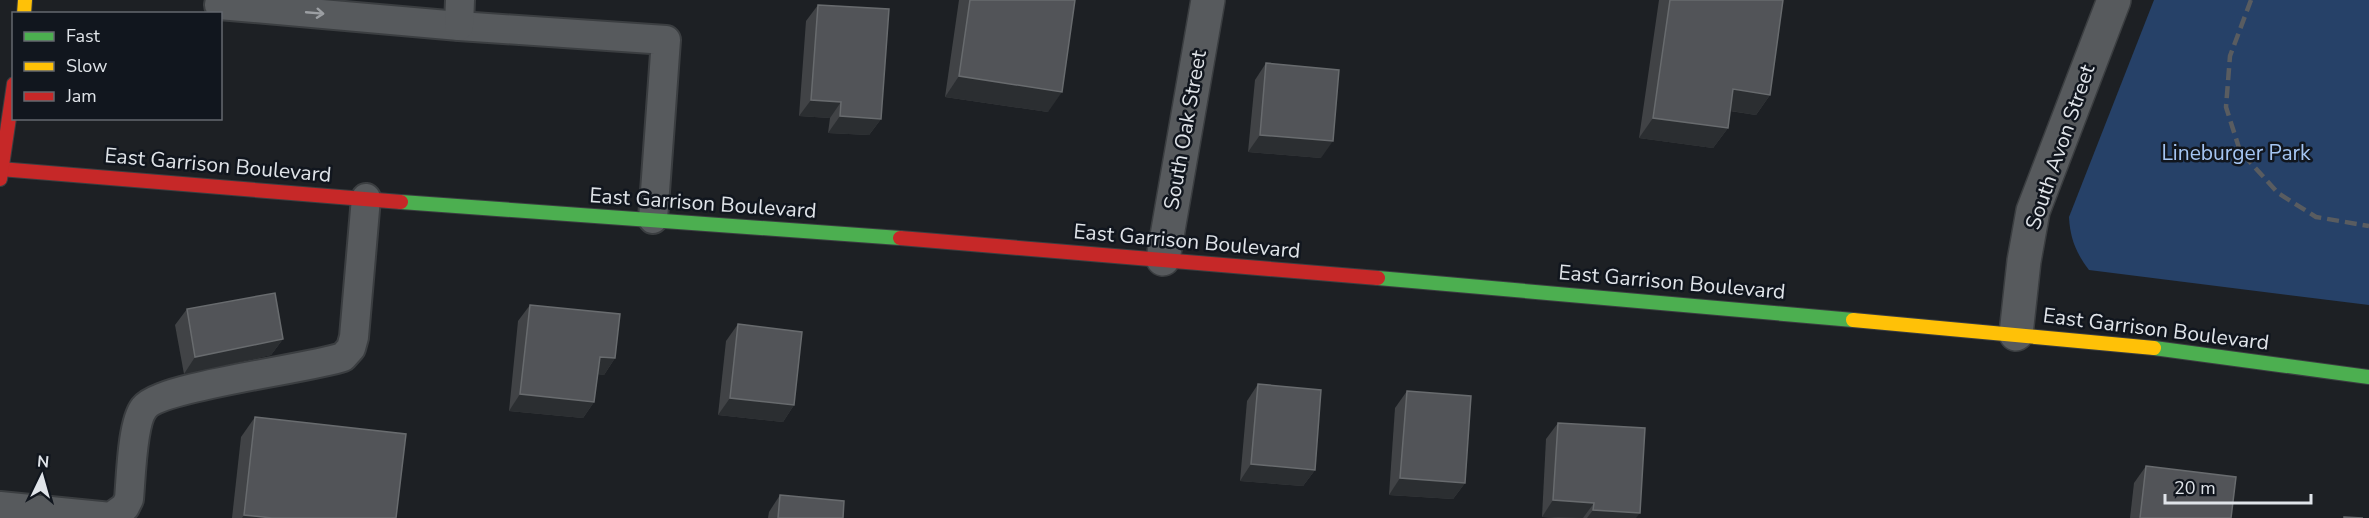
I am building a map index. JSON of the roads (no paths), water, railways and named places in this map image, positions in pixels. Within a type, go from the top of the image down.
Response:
[{"type":"main road","points":[[1,172],[12,98]]},
{"type":"main road","name":"East Garrison Boulevard","points":[[1,172],[566,215],[653,219],[1163,259],[2016,334],[2194,352],[2369,377]]},
{"type":"street","name":"South Oak Street","points":[[1163,259],[1208,0]]},
{"type":"street","name":"South Avon Street","points":[[2016,334],[2024,261],[2033,211],[2114,0]]},
{"type":"lane","points":[[220,0],[219,5],[459,13],[666,40],[653,219]]},
{"type":"lane","points":[[0,506],[111,517],[125,507],[129,499],[138,422],[144,407],[172,392],[343,357],[351,348],[354,337],[366,198]]},
{"type":"railway","points":[[2251,0],[2230,56],[2226,107],[2240,151],[2278,193],[2316,217],[2369,226]]},
{"type":"park label","name":"Lineburger Park","points":[[2236,153]]}]
